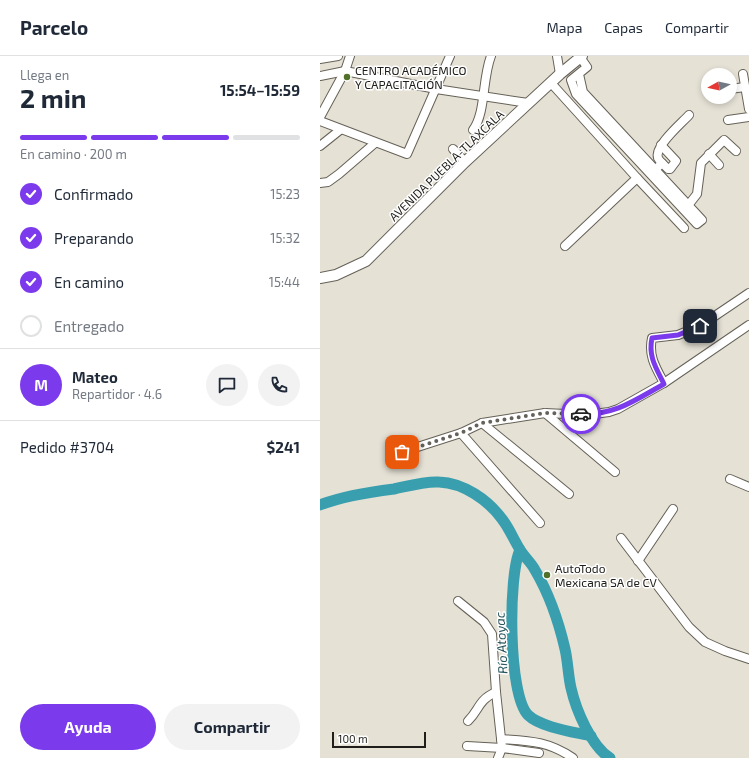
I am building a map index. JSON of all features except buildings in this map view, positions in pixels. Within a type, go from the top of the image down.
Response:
[{"type":"main road","name":"AVENIDA PUEBLA-TLAXCALA","points":[[320,278],[336,275],[366,261],[465,162],[560,74],[581,57]]},
{"type":"street","points":[[320,59],[338,56]]},
{"type":"street","points":[[320,117],[344,71],[350,56]]},
{"type":"street","points":[[320,121],[340,130],[407,154],[450,56]]},
{"type":"street","points":[[473,130],[478,120],[486,72],[491,56]]},
{"type":"street","points":[[557,56],[560,74]]},
{"type":"street","points":[[581,57],[587,67],[579,74],[583,92],[598,114],[686,207],[697,194],[701,163],[709,154],[724,140],[736,151]]},
{"type":"street","points":[[320,76],[344,71],[436,89],[528,103]]},
{"type":"street","points":[[743,74],[749,109]]},
{"type":"street","points":[[551,83],[684,228]]},
{"type":"street","points":[[737,88],[745,87]]},
{"type":"street","points":[[661,145],[676,161],[670,169],[668,169],[658,158],[661,145],[664,140],[689,115]]},
{"type":"street","points":[[728,120],[749,117]]},
{"type":"street","points":[[320,146],[340,130]]},
{"type":"street","points":[[320,183],[328,182],[339,174],[375,143]]},
{"type":"street","points":[[453,149],[465,162]]},
{"type":"street","points":[[709,154],[719,165]]},
{"type":"street","points":[[653,172],[662,163]]},
{"type":"street","points":[[565,246],[637,178]]},
{"type":"street","points":[[664,384],[655,366],[650,348],[652,338],[678,335],[700,326],[749,293]]},
{"type":"street","points":[[402,452],[461,433],[482,423],[545,413],[587,415],[609,412],[618,409],[664,384],[749,325]]},
{"type":"street","points":[[545,413],[616,472]]},
{"type":"street","points":[[482,423],[569,494]]},
{"type":"street","points":[[461,433],[540,523]]},
{"type":"street","points":[[730,479],[749,487]]},
{"type":"street","points":[[638,561],[673,509]]},
{"type":"street","points":[[621,538],[689,627],[705,642],[749,659]]},
{"type":"street","points":[[458,601],[484,622],[492,634],[502,748],[498,758]]},
{"type":"street","points":[[468,721],[482,700],[488,695],[496,692]]},
{"type":"street","points":[[501,739],[535,741],[550,745],[573,758]]},
{"type":"street","points":[[467,746],[502,748],[538,753]]},
{"type":"waterway","name":"Río Atoyac","points":[[320,505],[357,495],[434,482],[448,483],[466,489],[490,505],[509,529],[521,551],[540,579],[553,608],[563,639],[571,688],[577,707],[585,727],[597,745],[610,758]]},
{"type":"waterway","name":"Río Atoyac","points":[[520,550],[516,563],[513,584],[512,634],[514,661],[521,703],[528,715],[541,723],[591,736]]},
{"type":"way so far","points":[[402,452],[461,433],[482,423],[545,413],[581,414]]},
{"type":"place","name":"CENTRO ACADÉMICO Y CAPACITACIÓN","points":[[347,77]]},
{"type":"place","name":"AutoTodo Mexicana SA de CV","points":[[547,575]]},
{"type":"route","points":[[581,414],[587,415],[609,412],[618,409],[664,384],[655,366],[650,348],[652,338],[678,335],[700,326]]}]
